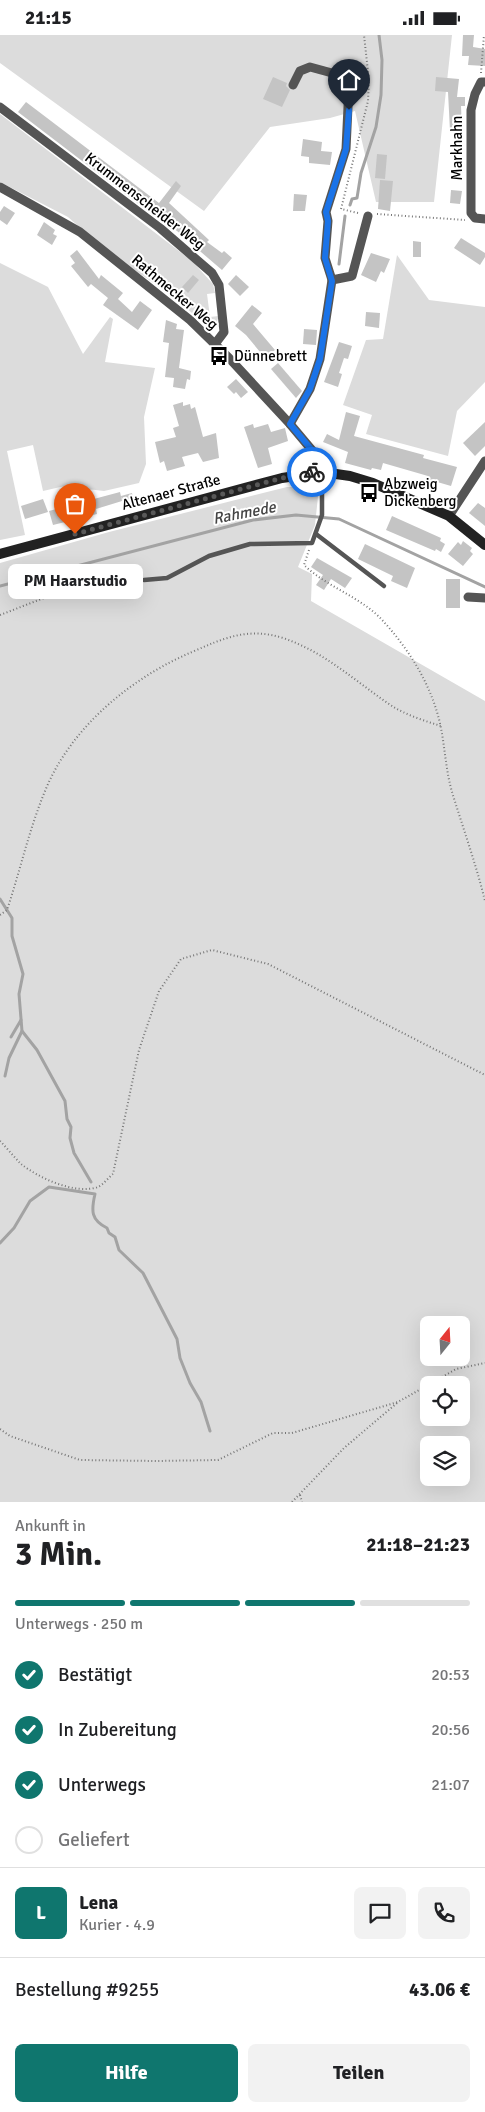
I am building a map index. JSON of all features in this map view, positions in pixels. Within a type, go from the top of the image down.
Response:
[{"type":"main road","name":"Altenaer Straße","points":[[0,554],[282,478],[322,472],[350,476],[373,483],[448,516],[485,545]]},
{"type":"street","points":[[290,424],[310,389],[320,359],[332,281],[325,258],[328,221],[326,212],[346,149],[349,86],[343,76],[310,67],[300,71],[293,85]]},
{"type":"street","name":"Markhahn","points":[[475,218],[471,213],[471,110],[475,94],[483,82]]},
{"type":"street","name":"Krummenscheider Weg","points":[[0,107],[160,229],[212,273],[218,285],[224,332],[216,344]]},
{"type":"street","name":"Rathmecker Weg","points":[[0,187],[80,232],[157,293],[216,344],[316,455],[322,472]]},
{"type":"street","points":[[332,281],[352,276],[368,216]]},
{"type":"street","points":[[475,218],[485,219]]},
{"type":"street","points":[[448,516],[485,461]]},
{"type":"street","points":[[468,597],[485,598]]},
{"type":"lane","points":[[144,580],[167,577],[210,556],[250,544],[312,543],[322,515],[322,472]]},
{"type":"lane","points":[[316,534],[384,587]]},
{"type":"path","points":[[364,35],[369,81],[368,101],[341,209],[368,216],[382,213],[465,220],[475,218]]},
{"type":"path","points":[[483,82],[484,35]]},
{"type":"path","points":[[312,543],[304,565],[312,572],[362,602],[383,621],[410,654],[422,675],[441,726],[452,790],[485,901]]},
{"type":"path","points":[[0,615],[93,579],[135,572],[144,580]]},
{"type":"path","points":[[0,915],[7,910],[29,836],[48,783],[66,751],[117,697],[166,663],[226,638],[258,632],[284,639],[330,661],[393,707],[441,726]]},
{"type":"path","points":[[0,1141],[21,1163],[46,1180],[74,1188],[99,1187],[113,1174],[139,1050],[159,991],[181,959],[212,950],[268,964],[485,1075]]},
{"type":"path","points":[[292,1502],[344,1448],[398,1402],[456,1369],[485,1363]]},
{"type":"path","points":[[0,1429],[10,1436],[80,1460],[218,1460],[273,1433],[292,1433],[398,1402]]},
{"type":"path","points":[[300,1494],[302,1502]]},
{"type":"shaded area","points":[[0,35],[452,35],[434,202],[376,202],[355,111],[330,118],[270,127],[204,211],[0,63]]},
{"type":"shaded area","points":[[0,114],[192,261],[213,284],[215,293],[207,294],[210,317],[219,316],[216,324],[205,324],[166,291],[111,255],[68,217],[0,182]]},
{"type":"shaded area","points":[[397,255],[429,300],[485,307],[485,382],[457,411],[448,456],[366,434],[372,415],[343,405],[366,340],[383,339]]},
{"type":"shaded area","points":[[0,263],[48,287],[83,354],[110,317],[113,319],[105,362],[155,368],[144,417],[146,464],[139,483],[104,491],[87,489],[72,493],[69,485],[43,491],[33,445],[7,451],[25,535],[0,540]]},
{"type":"shaded area","points":[[287,487],[319,487],[315,525],[298,567],[312,574],[311,601],[485,701],[485,1502],[0,1502],[0,563],[109,532]]},
{"type":"building","points":[[463,35],[474,35],[473,47],[485,49],[485,66],[468,65],[469,56],[462,56]]},
{"type":"building","points":[[273,77],[287,83],[286,86],[290,90],[282,107],[263,99]]},
{"type":"building","points":[[436,77],[459,79],[457,97],[465,97],[465,106],[461,106],[462,130],[450,131],[448,92],[435,91]]},
{"type":"building","points":[[26,102],[159,203],[176,181],[181,186],[169,203],[209,240],[207,242],[222,253],[224,251],[232,258],[222,270],[195,245],[150,210],[149,212],[18,112]]},
{"type":"building","points":[[303,139],[322,142],[321,151],[332,152],[330,165],[309,163],[309,157],[301,156]]},
{"type":"building","points":[[377,154],[387,155],[385,179],[375,178]]},
{"type":"building","points":[[380,180],[393,181],[390,211],[378,209]]},
{"type":"building","points":[[451,190],[462,191],[460,204],[450,203]]},
{"type":"building","points":[[294,194],[307,195],[305,211],[293,211]]},
{"type":"building","points":[[4,206],[15,213],[7,225],[0,220],[0,212]]},
{"type":"building","points":[[44,222],[55,230],[53,234],[57,236],[52,245],[37,235]]},
{"type":"building","points":[[461,238],[485,253],[485,257],[480,265],[454,248]]},
{"type":"building","points":[[413,241],[421,242],[421,257],[413,257]]},
{"type":"building","points":[[77,250],[99,279],[101,275],[123,293],[118,299],[132,312],[140,301],[152,310],[138,330],[103,305],[108,298],[91,284],[88,287],[71,266],[75,263],[70,256]]},
{"type":"building","points":[[371,253],[390,259],[384,273],[381,271],[376,282],[361,275]]},
{"type":"building","points":[[193,275],[199,280],[188,293],[182,287]]},
{"type":"building","points":[[236,275],[249,287],[240,296],[228,284]]},
{"type":"building","points":[[252,305],[262,313],[253,324],[275,350],[265,358],[246,335],[235,326]]},
{"type":"building","points":[[366,312],[380,313],[379,328],[365,326]]},
{"type":"building","points":[[166,320],[177,324],[176,329],[184,330],[179,368],[191,371],[190,380],[187,379],[185,389],[173,387],[174,378],[165,377],[169,343],[163,342]]},
{"type":"building","points":[[304,329],[317,330],[316,345],[303,344]]},
{"type":"building","points":[[339,342],[352,346],[348,359],[344,358],[339,373],[342,374],[338,387],[324,382]]},
{"type":"building","points":[[278,363],[302,391],[296,398],[271,369]]},
{"type":"building","points":[[236,379],[248,392],[241,398],[236,392],[234,394],[227,387]]},
{"type":"building","points":[[183,402],[183,406],[190,404],[191,409],[195,407],[203,437],[216,433],[219,458],[203,462],[198,453],[182,457],[185,466],[167,471],[164,461],[160,463],[155,442],[176,437],[173,428],[179,426],[173,405]]},
{"type":"building","points":[[346,412],[360,416],[354,436],[424,455],[423,458],[457,467],[451,486],[427,479],[428,476],[383,463],[381,470],[372,468],[371,470],[345,463],[348,452],[323,442],[327,434],[339,440]]},
{"type":"building","points":[[485,422],[485,446],[475,456],[463,443]]},
{"type":"building","points":[[253,424],[254,428],[268,424],[271,432],[285,428],[288,441],[268,448],[272,464],[258,468],[244,427]]},
{"type":"building","points":[[120,492],[122,501],[96,509],[97,514],[53,525],[49,511]]},
{"type":"building","points":[[132,493],[134,503],[123,506],[121,496]]},
{"type":"building","points":[[43,499],[48,512],[25,519],[21,506]]},
{"type":"building","points":[[478,503],[485,508],[485,526],[469,513]]},
{"type":"building","points":[[392,516],[441,538],[440,541],[445,544],[441,552],[386,530]]},
{"type":"building","points":[[463,541],[472,548],[470,551],[473,554],[463,566],[448,554],[458,542],[461,545]]},
{"type":"building","points":[[365,544],[415,568],[407,588],[391,581],[393,576],[358,559]]},
{"type":"building","points":[[317,558],[352,578],[345,588],[331,579],[324,590],[316,585],[323,575],[311,567]]},
{"type":"building","points":[[446,579],[460,579],[460,608],[446,608]]},
{"type":"waterway","points":[[350,205],[352,199],[357,198],[361,173],[376,127],[381,95],[382,60],[379,35]]},
{"type":"waterway","points":[[339,264],[345,216]]},
{"type":"waterway","name":"Rahmede","points":[[0,586],[253,520],[296,515],[339,519],[485,587]]},
{"type":"waterway","points":[[0,899],[12,918],[12,936],[23,974],[19,994],[22,1031],[37,1050],[65,1101],[74,1153],[91,1182]]},
{"type":"waterway","points":[[11,1037],[21,1020]]},
{"type":"waterway","points":[[5,1076],[9,1058],[22,1031]]},
{"type":"waterway","points":[[0,1243],[14,1228],[30,1201],[49,1187],[95,1194],[93,1205],[95,1218],[115,1237],[119,1250],[143,1273],[177,1339],[180,1358],[190,1383],[201,1402],[210,1431]]},
{"type":"way so far","points":[[75,534],[282,478],[312,472]]},
{"type":"place","name":"Dünnebrett","points":[[219,356]]},
{"type":"place","name":"Abzweig Dickenberg","points":[[369,493]]},
{"type":"place","name":"PM Haarstudio","points":[[75,534]]},
{"type":"route","points":[[312,472],[322,472],[316,455],[290,424],[310,389],[320,359],[332,281],[325,258],[328,221],[326,212],[346,149],[349,110]]}]
